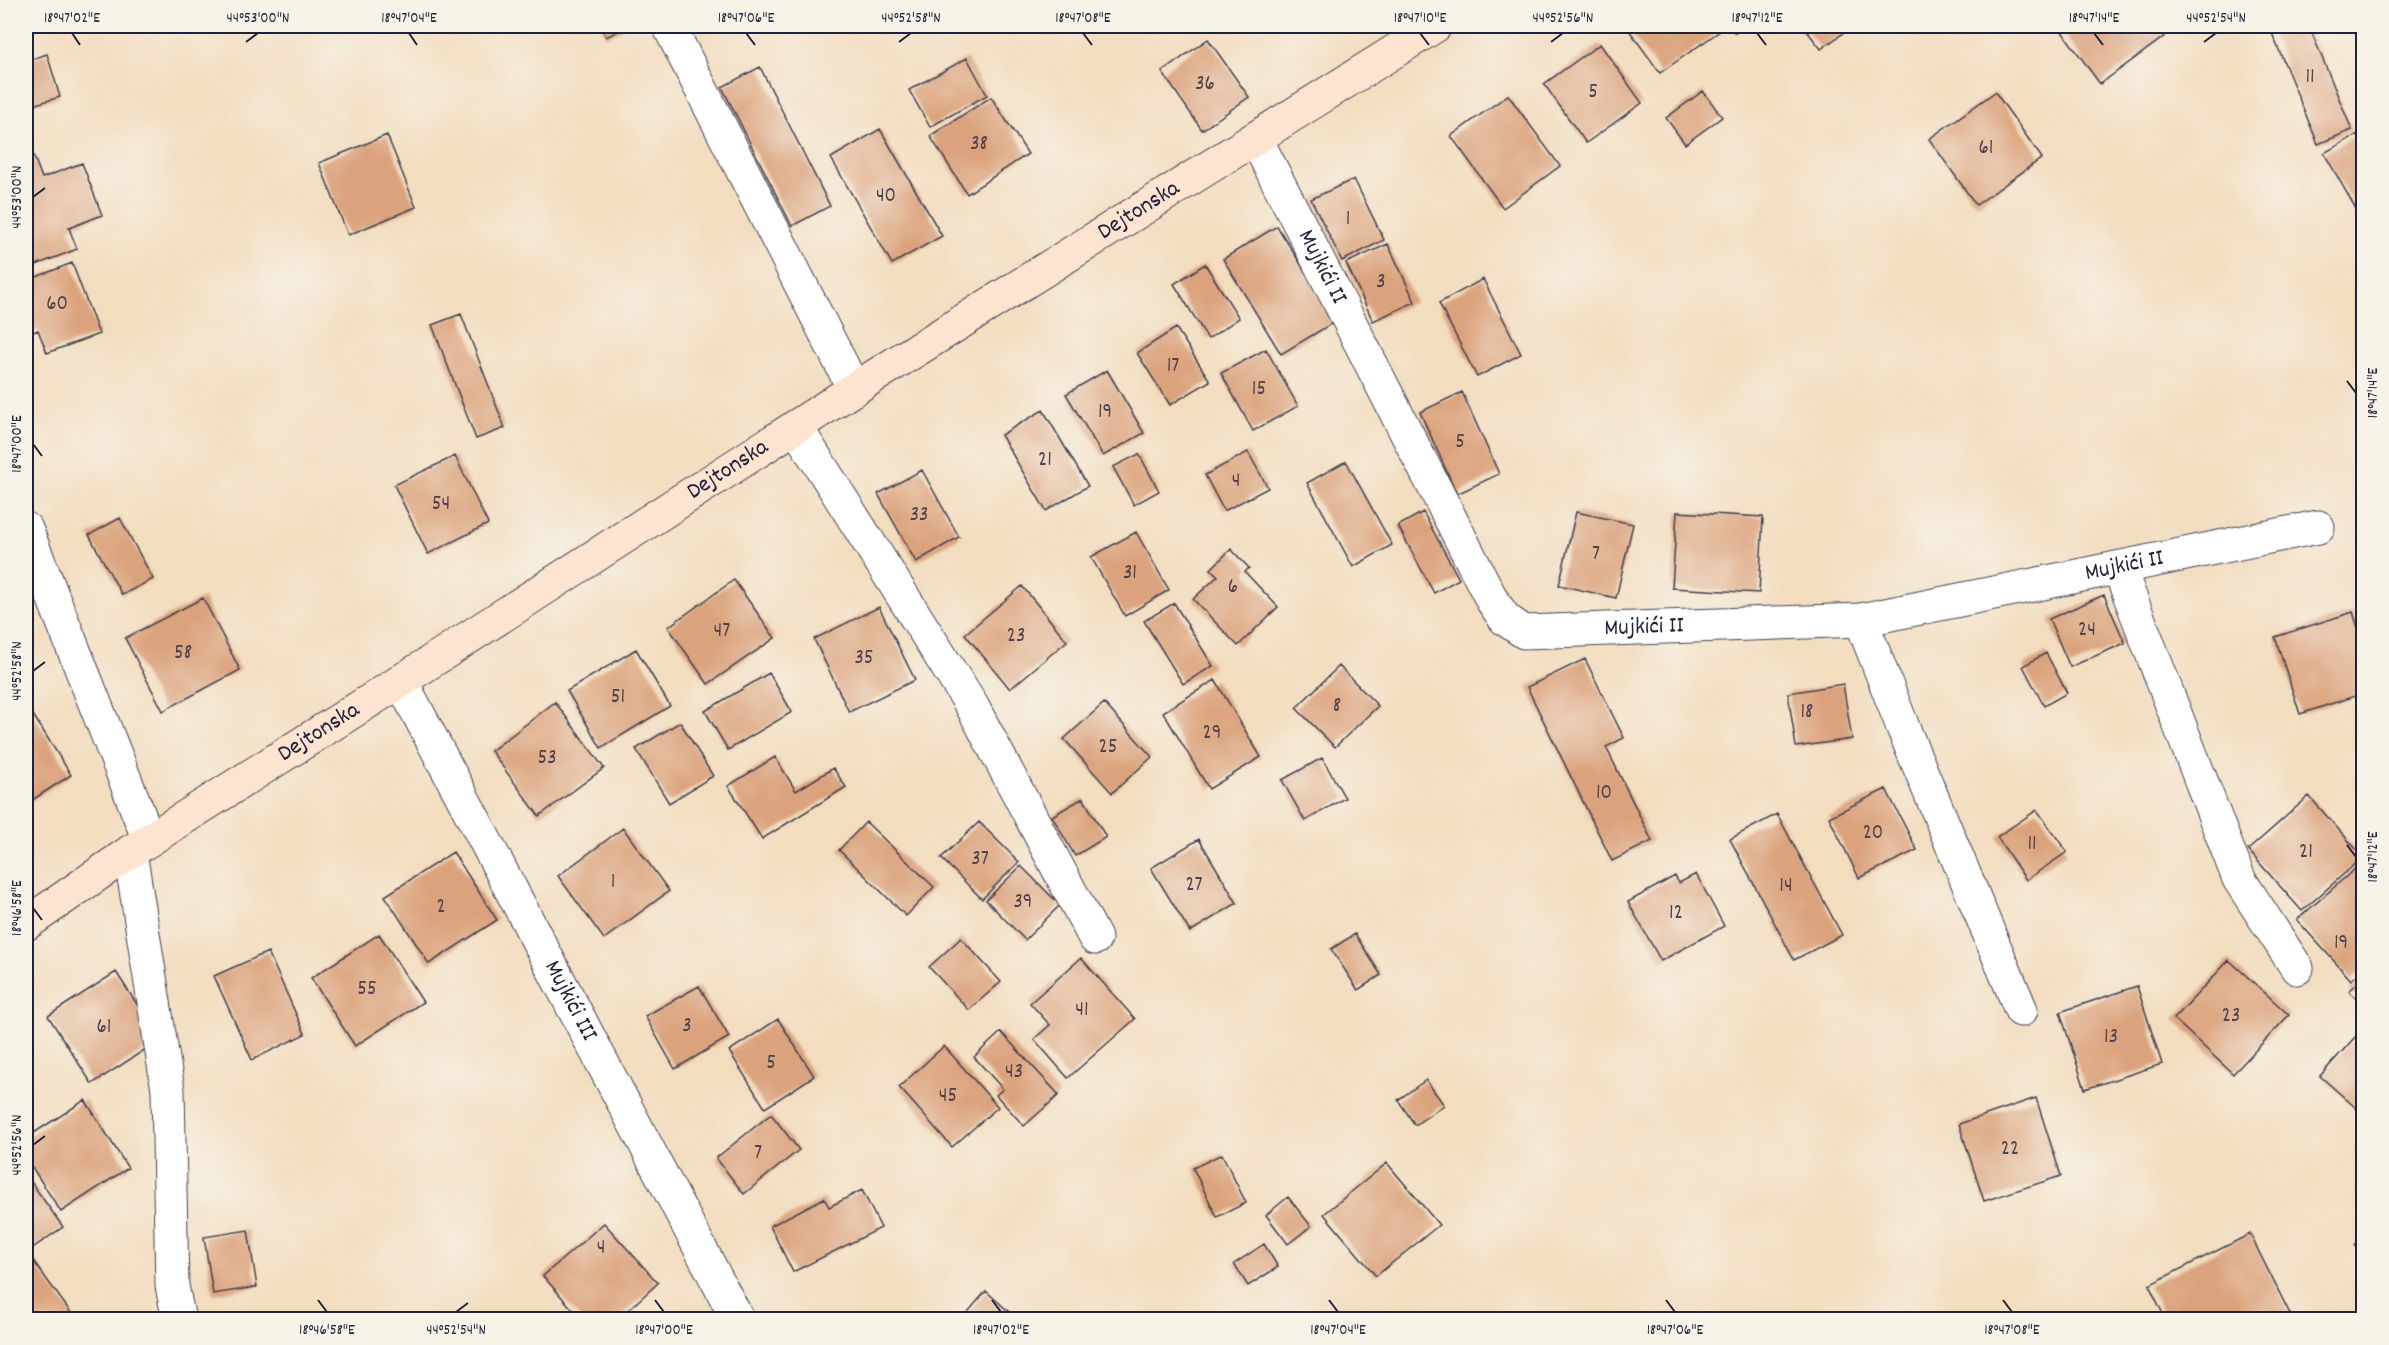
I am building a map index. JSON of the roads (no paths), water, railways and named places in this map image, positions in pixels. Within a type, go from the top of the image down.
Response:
[{"type":"main road","name":"Dejtonska","points":[[26,924],[140,846],[854,389],[1435,26]]},
{"type":"street","points":[[669,26],[854,389]]},
{"type":"street","name":"Mujkići II","points":[[1256,139],[1492,600],[1505,619],[1524,632],[1862,620],[2318,528]]},
{"type":"street","points":[[796,427],[972,706],[1095,938]]},
{"type":"street","points":[[26,529],[140,846],[168,1090],[172,1286],[179,1320]]},
{"type":"street","points":[[2120,568],[2240,879],[2297,968]]},
{"type":"street","points":[[1862,620],[1904,730],[2021,1010]]},
{"type":"street","name":"Mujkići III","points":[[401,681],[738,1320]]}]
